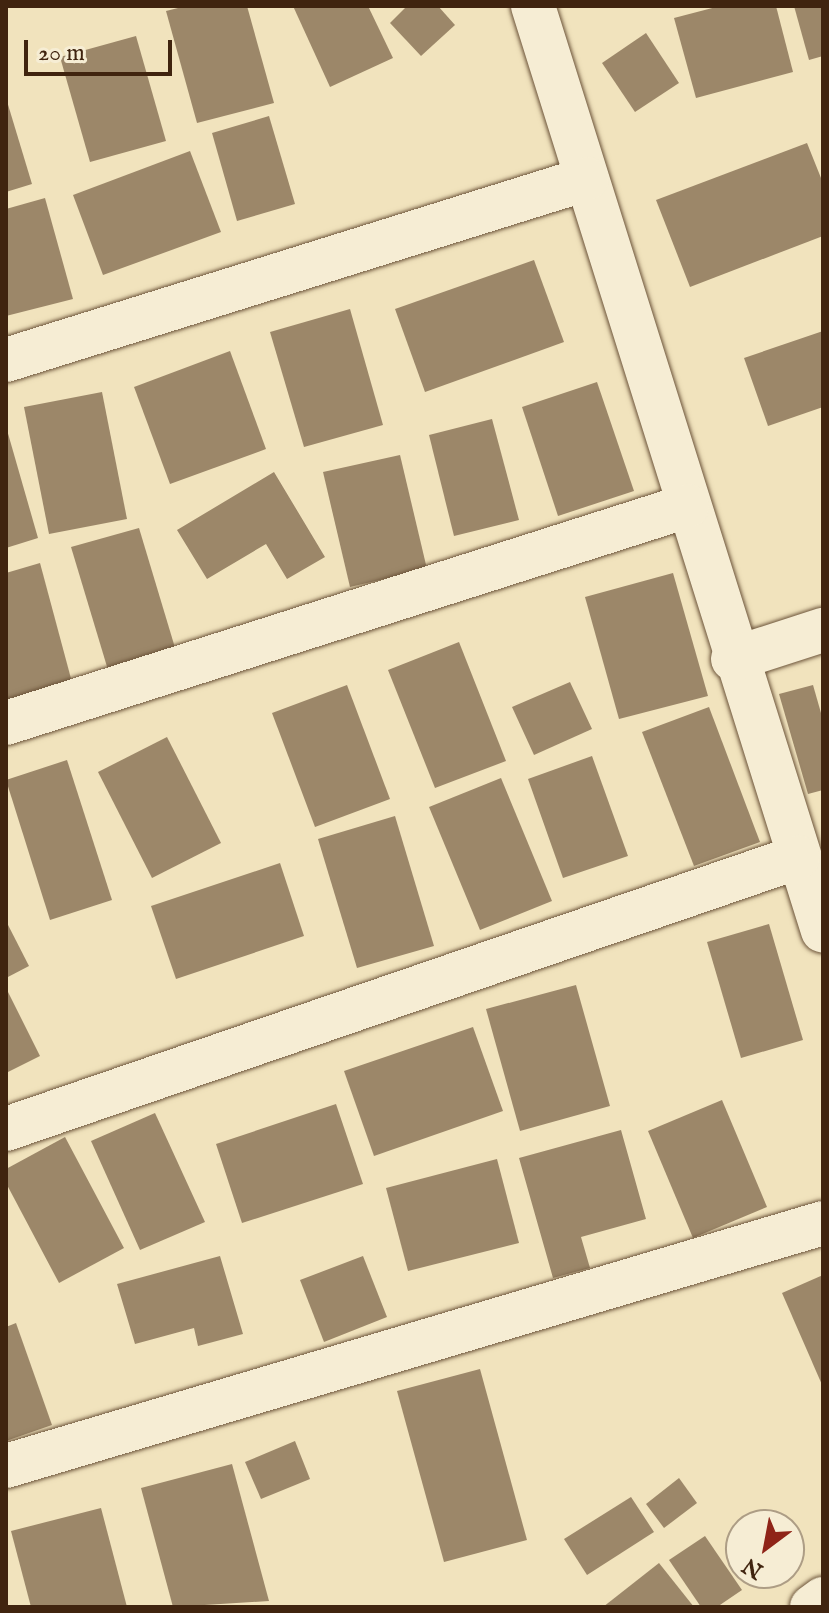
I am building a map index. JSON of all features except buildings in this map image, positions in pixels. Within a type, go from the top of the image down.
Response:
[{"type":"street","points":[[533,6],[733,659],[823,931]]},
{"type":"street","points":[[6,360],[586,179]]},
{"type":"street","points":[[6,723],[687,506]]},
{"type":"street","points":[[733,659],[823,630]]},
{"type":"street","points":[[6,1129],[798,857]]},
{"type":"street","points":[[6,1466],[823,1223]]},
{"type":"street","points":[[812,1607],[823,1599]]}]
